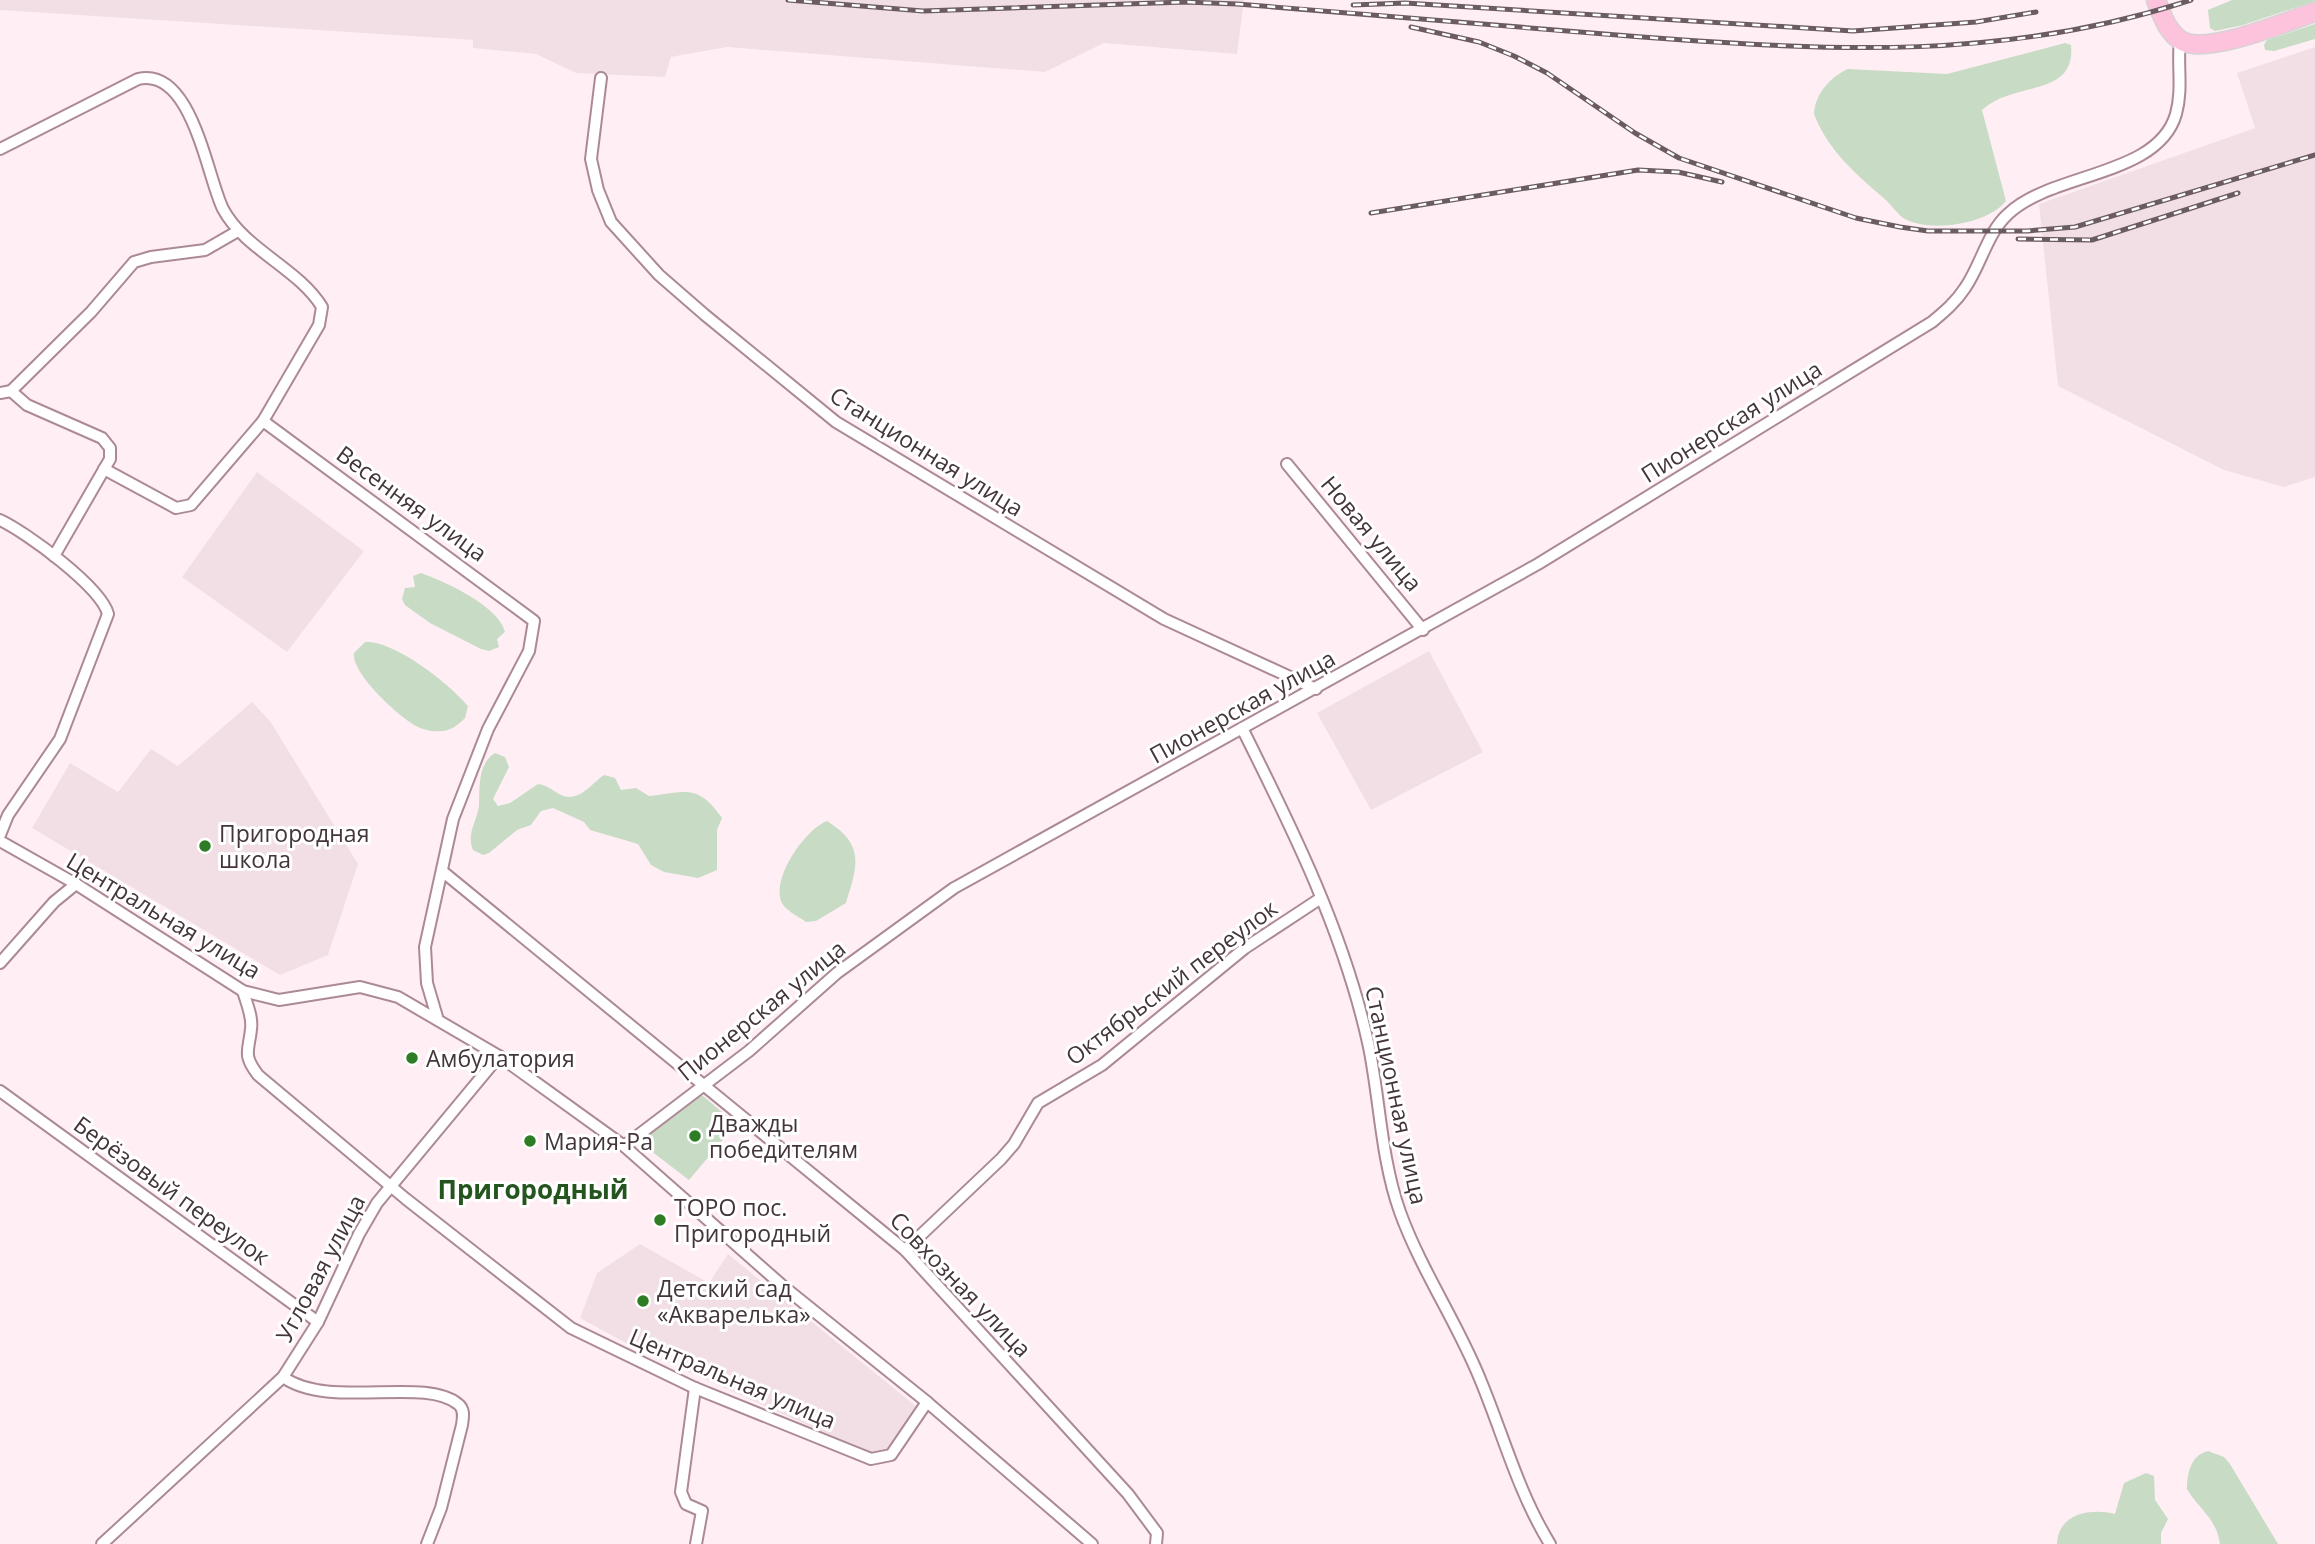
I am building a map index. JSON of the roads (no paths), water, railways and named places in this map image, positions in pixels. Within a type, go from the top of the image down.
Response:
[{"type":"main road","points":[[2156,0],[2166,24],[2180,40],[2205,45],[2315,12]]},
{"type":"street","name":"Пионерская улица","points":[[624,1146],[749,1051],[837,973],[954,888],[1423,630],[1550,557],[1906,339],[1957,299],[2007,215],[2039,194],[2139,156],[2162,140],[2176,114],[2180,40]]},
{"type":"street","points":[[0,149],[131,82],[150,78],[168,87],[193,121],[215,189],[238,231],[318,300],[323,314],[263,421],[198,500],[184,508],[176,508],[104,470]]},
{"type":"street","name":"Станционная улица","points":[[601,78],[591,159],[598,190],[611,222],[659,275],[705,315],[835,422],[1164,619],[1316,689]]},
{"type":"street","points":[[54,556],[112,453],[108,443],[5,392],[91,312],[134,262],[205,250],[238,231]]},
{"type":"street","name":"Весенняя улица","points":[[263,421],[534,621],[534,636],[529,651],[488,729],[463,787],[442,871]]},
{"type":"street","name":"Новая улица","points":[[1287,464],[1423,630]]},
{"type":"street","points":[[0,520],[54,556],[100,598],[108,614],[60,739],[8,815],[0,835]]},
{"type":"street","name":"Станционная улица","points":[[1242,729],[1293,831],[1346,962],[1369,1047],[1391,1186],[1400,1213],[1474,1365],[1524,1495],[1550,1544]]},
{"type":"street","name":"Центральная улица","points":[[0,841],[76,884],[243,991],[279,1000],[360,987],[398,997],[437,1017],[499,1056],[624,1146],[784,1287],[928,1402],[1092,1544]]},
{"type":"street","points":[[437,1017],[427,983],[424,958],[442,871]]},
{"type":"street","name":"Совхозная улица","points":[[442,871],[905,1250],[1128,1494],[1157,1533],[1156,1544]]},
{"type":"street","points":[[0,963],[54,902],[76,884]]},
{"type":"street","name":"Октябрьский переулок","points":[[905,1250],[1001,1159],[1014,1144],[1038,1103],[1102,1065],[1245,948],[1321,898]]},
{"type":"street","name":"Центральная улица","points":[[243,991],[251,1030],[246,1052],[258,1075],[571,1328],[627,1358],[695,1388],[871,1459],[891,1455],[928,1402]]},
{"type":"street","name":"Угловая улица","points":[[102,1544],[283,1377],[318,1322],[359,1234],[390,1184],[499,1056]]},
{"type":"street","name":"Берёзовый переулок","points":[[0,1091],[318,1322]]},
{"type":"street","points":[[283,1377],[306,1389],[429,1395],[458,1404],[463,1411],[462,1425],[441,1508],[427,1544]]},
{"type":"street","points":[[695,1388],[681,1492],[683,1501],[702,1511],[696,1544]]},
{"type":"railway","points":[[788,0],[923,11],[1185,2],[1237,4],[1642,37],[1851,48],[1919,47],[2053,33],[2122,20],[2191,0]]},
{"type":"railway","points":[[1353,5],[1405,3],[1853,31],[1976,22],[2036,12]]},
{"type":"railway","points":[[1411,27],[1479,42],[1514,56],[1547,73],[1635,133],[1679,158],[1856,218],[1928,231],[2027,231],[2075,227],[2315,155]]},
{"type":"railway","points":[[1371,213],[1638,170],[1678,172],[1722,182]]},
{"type":"railway","points":[[2018,239],[2092,240],[2238,193]]},
{"type":"place","name":"Пригородная школа","points":[[205,846]]},
{"type":"place","name":"Амбулатория","points":[[412,1058]]},
{"type":"place","name":"Дважды победителям","points":[[695,1136]]},
{"type":"place","name":"Мария-Ра","points":[[530,1141]]},
{"type":"place","name":"ТОРО пос. Пригородный","points":[[660,1220]]},
{"type":"place","name":"Детский сад «Акварелька»","points":[[643,1301]]},
{"type":"district","name":"Пригородный","points":[[533,1189]]}]
